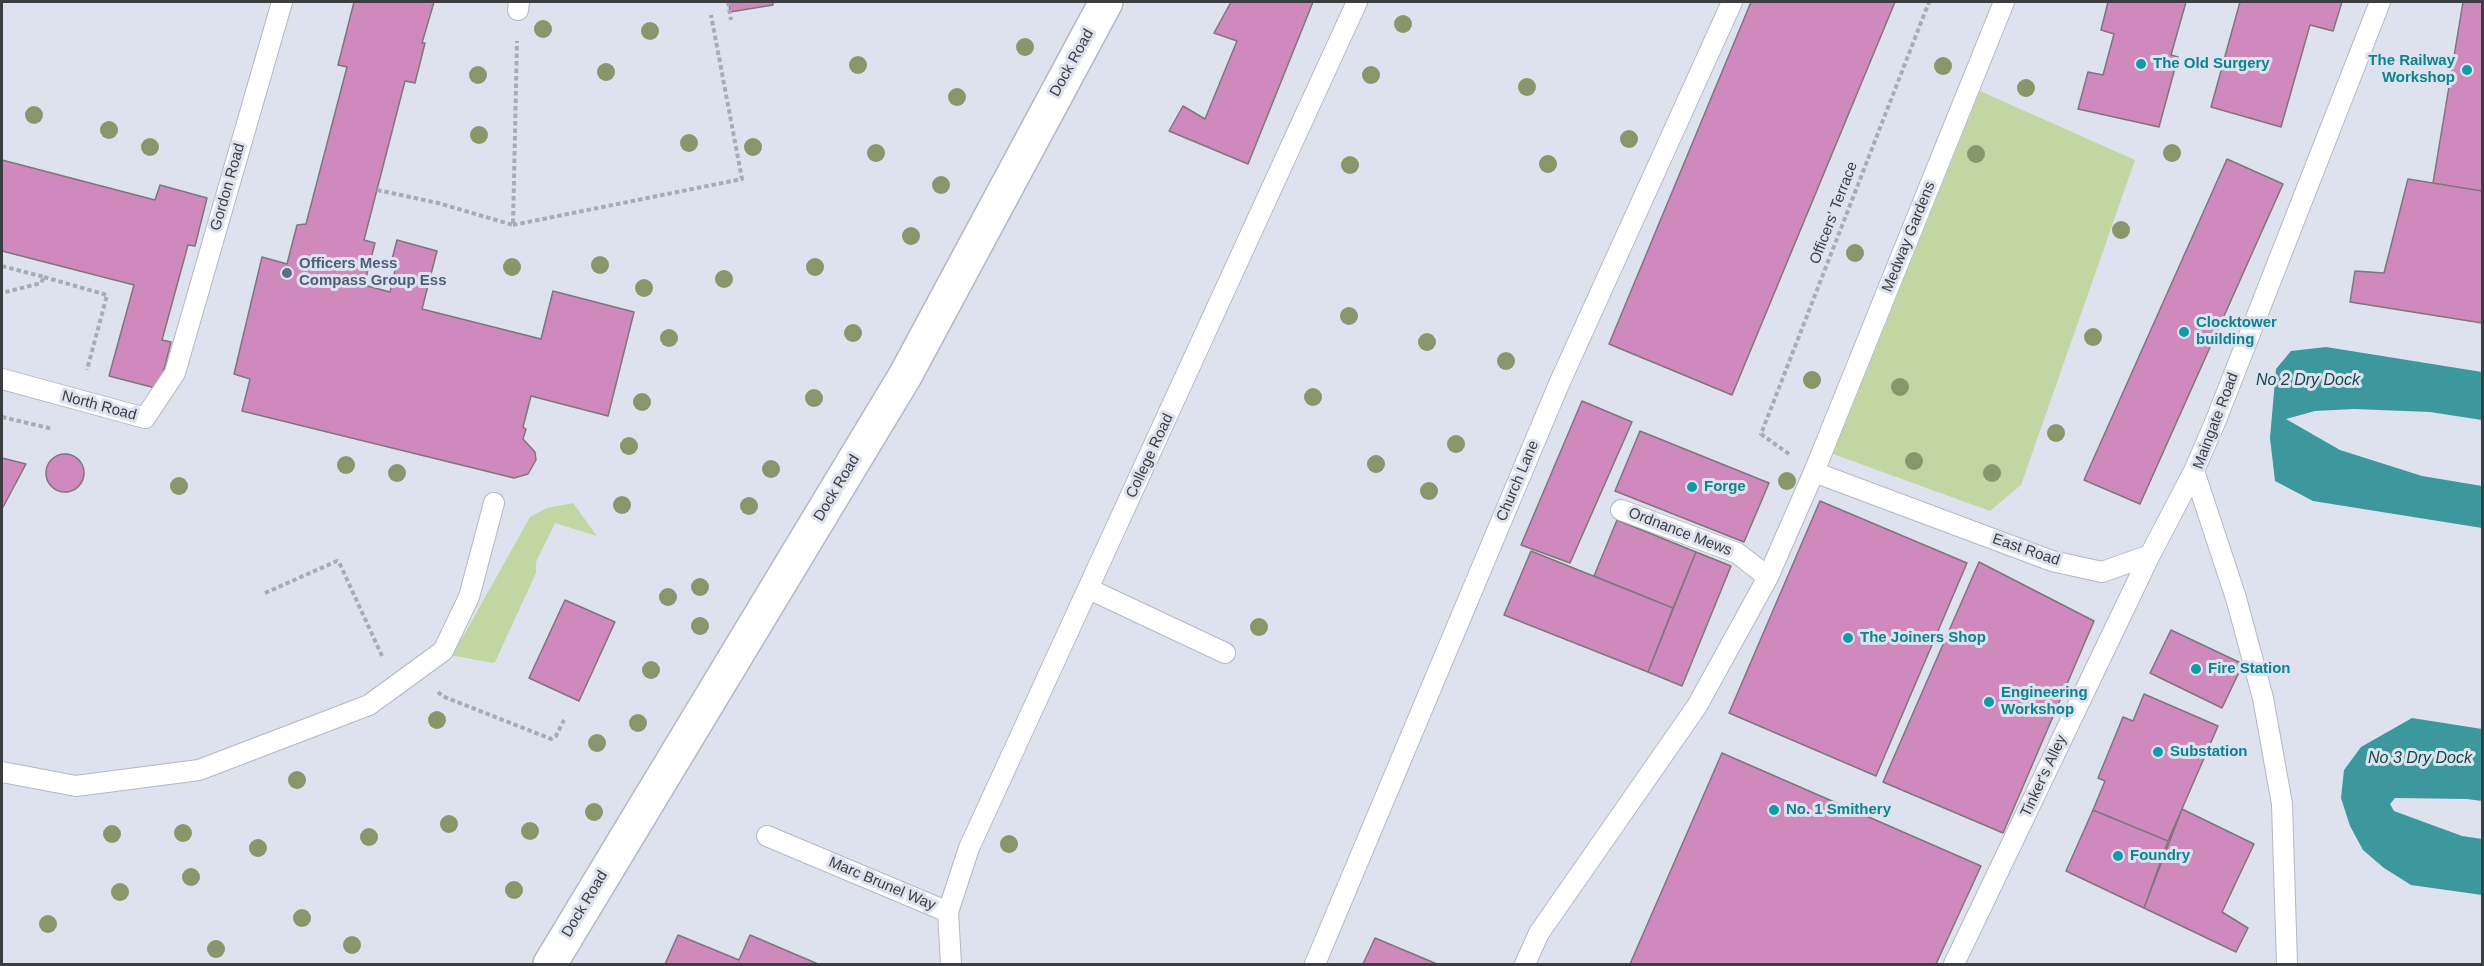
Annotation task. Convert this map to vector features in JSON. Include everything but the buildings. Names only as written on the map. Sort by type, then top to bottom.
[{"type":"street","name":"Dock Road","points":[[550,964],[905,376],[1106,2]]},
{"type":"lane","name":"Gordon Road","points":[[175,373],[282,2]]},
{"type":"lane","name":"College Road","points":[[948,912],[969,848],[1357,2]]},
{"type":"lane","name":"Church Lane","points":[[1315,964],[1559,384],[1732,2]]},
{"type":"lane","name":"Medway Gardens","points":[[1525,964],[1539,933],[1698,706],[1768,577],[1814,472],[2004,2]]},
{"type":"lane","name":"Maingate Road","points":[[2287,964],[2282,804],[2263,699],[2236,598],[2194,471],[2380,2]]},
{"type":"lane","name":"North Road","points":[[2,379],[145,418],[175,373]]},
{"type":"lane","points":[[2150,555],[2194,471]]},
{"type":"lane","name":"East Road","points":[[1814,472],[2052,561],[2102,572],[2150,555]]},
{"type":"lane","points":[[2,772],[76,786],[199,770],[369,705],[443,651],[469,597],[494,503]]},
{"type":"lane","name":"Ordnance Mews","points":[[1621,510],[1737,553],[1768,577]]},
{"type":"lane","name":"Tinker's Alley","points":[[1954,964],[2150,555]]},
{"type":"lane","points":[[1089,589],[1226,653]]},
{"type":"lane","name":"Marc Brunel Way","points":[[767,836],[948,912],[951,964]]},
{"type":"path","points":[[728,2],[731,21]]},
{"type":"path","name":"Officers' Terrace","points":[[1761,434],[1929,2]]},
{"type":"path","points":[[513,225],[519,6]]},
{"type":"path","points":[[377,190],[438,203],[513,225],[742,179],[711,15]]},
{"type":"path","points":[[2,266],[107,295],[86,373]]},
{"type":"path","points":[[2,292],[41,283],[44,277]]},
{"type":"path","points":[[2,417],[60,430]]},
{"type":"path","points":[[265,593],[339,562],[384,659],[400,682]]},
{"type":"path","points":[[423,666],[435,689],[442,696],[551,739],[556,736],[564,720]]},
{"type":"green space","points":[[1980,91],[2135,160],[2021,485],[1990,511],[1833,454]]},
{"type":"green space","points":[[573,503],[597,536],[555,523],[536,562],[536,573],[495,662],[450,655],[464,635],[530,517],[547,508]]},
{"type":"water","name":"No 2 Dry Dock","points":[[2326,347],[2482,372],[2482,420],[2430,412],[2354,409],[2315,411],[2286,419],[2340,450],[2422,476],[2482,486],[2482,528],[2313,501],[2275,481],[2270,438],[2276,369],[2291,351]]},
{"type":"water","name":"No 3 Dry Dock","points":[[2412,718],[2482,729],[2482,801],[2395,798],[2390,804],[2394,811],[2462,836],[2482,839],[2482,895],[2411,885],[2384,868],[2363,850],[2350,826],[2341,798],[2344,770],[2361,747]]},
{"type":"place","name":"The Old Surgery","points":[[2141,64]]},
{"type":"place","name":"The Railway Workshop","points":[[2467,70]]},
{"type":"place","name":"Officers Mess Compass Group Ess","points":[[287,273]]},
{"type":"place","name":"Clocktower building","points":[[2184,332]]},
{"type":"place","name":"Forge","points":[[1692,487]]},
{"type":"place","name":"The Joiners Shop","points":[[1848,638]]},
{"type":"place","name":"Fire Station","points":[[2196,669]]},
{"type":"place","name":"Engineering Workshop","points":[[1989,702]]},
{"type":"place","name":"Substation","points":[[2158,752]]},
{"type":"place","name":"No. 1 Smithery","points":[[1774,810]]},
{"type":"place","name":"Foundry","points":[[2118,856]]}]
